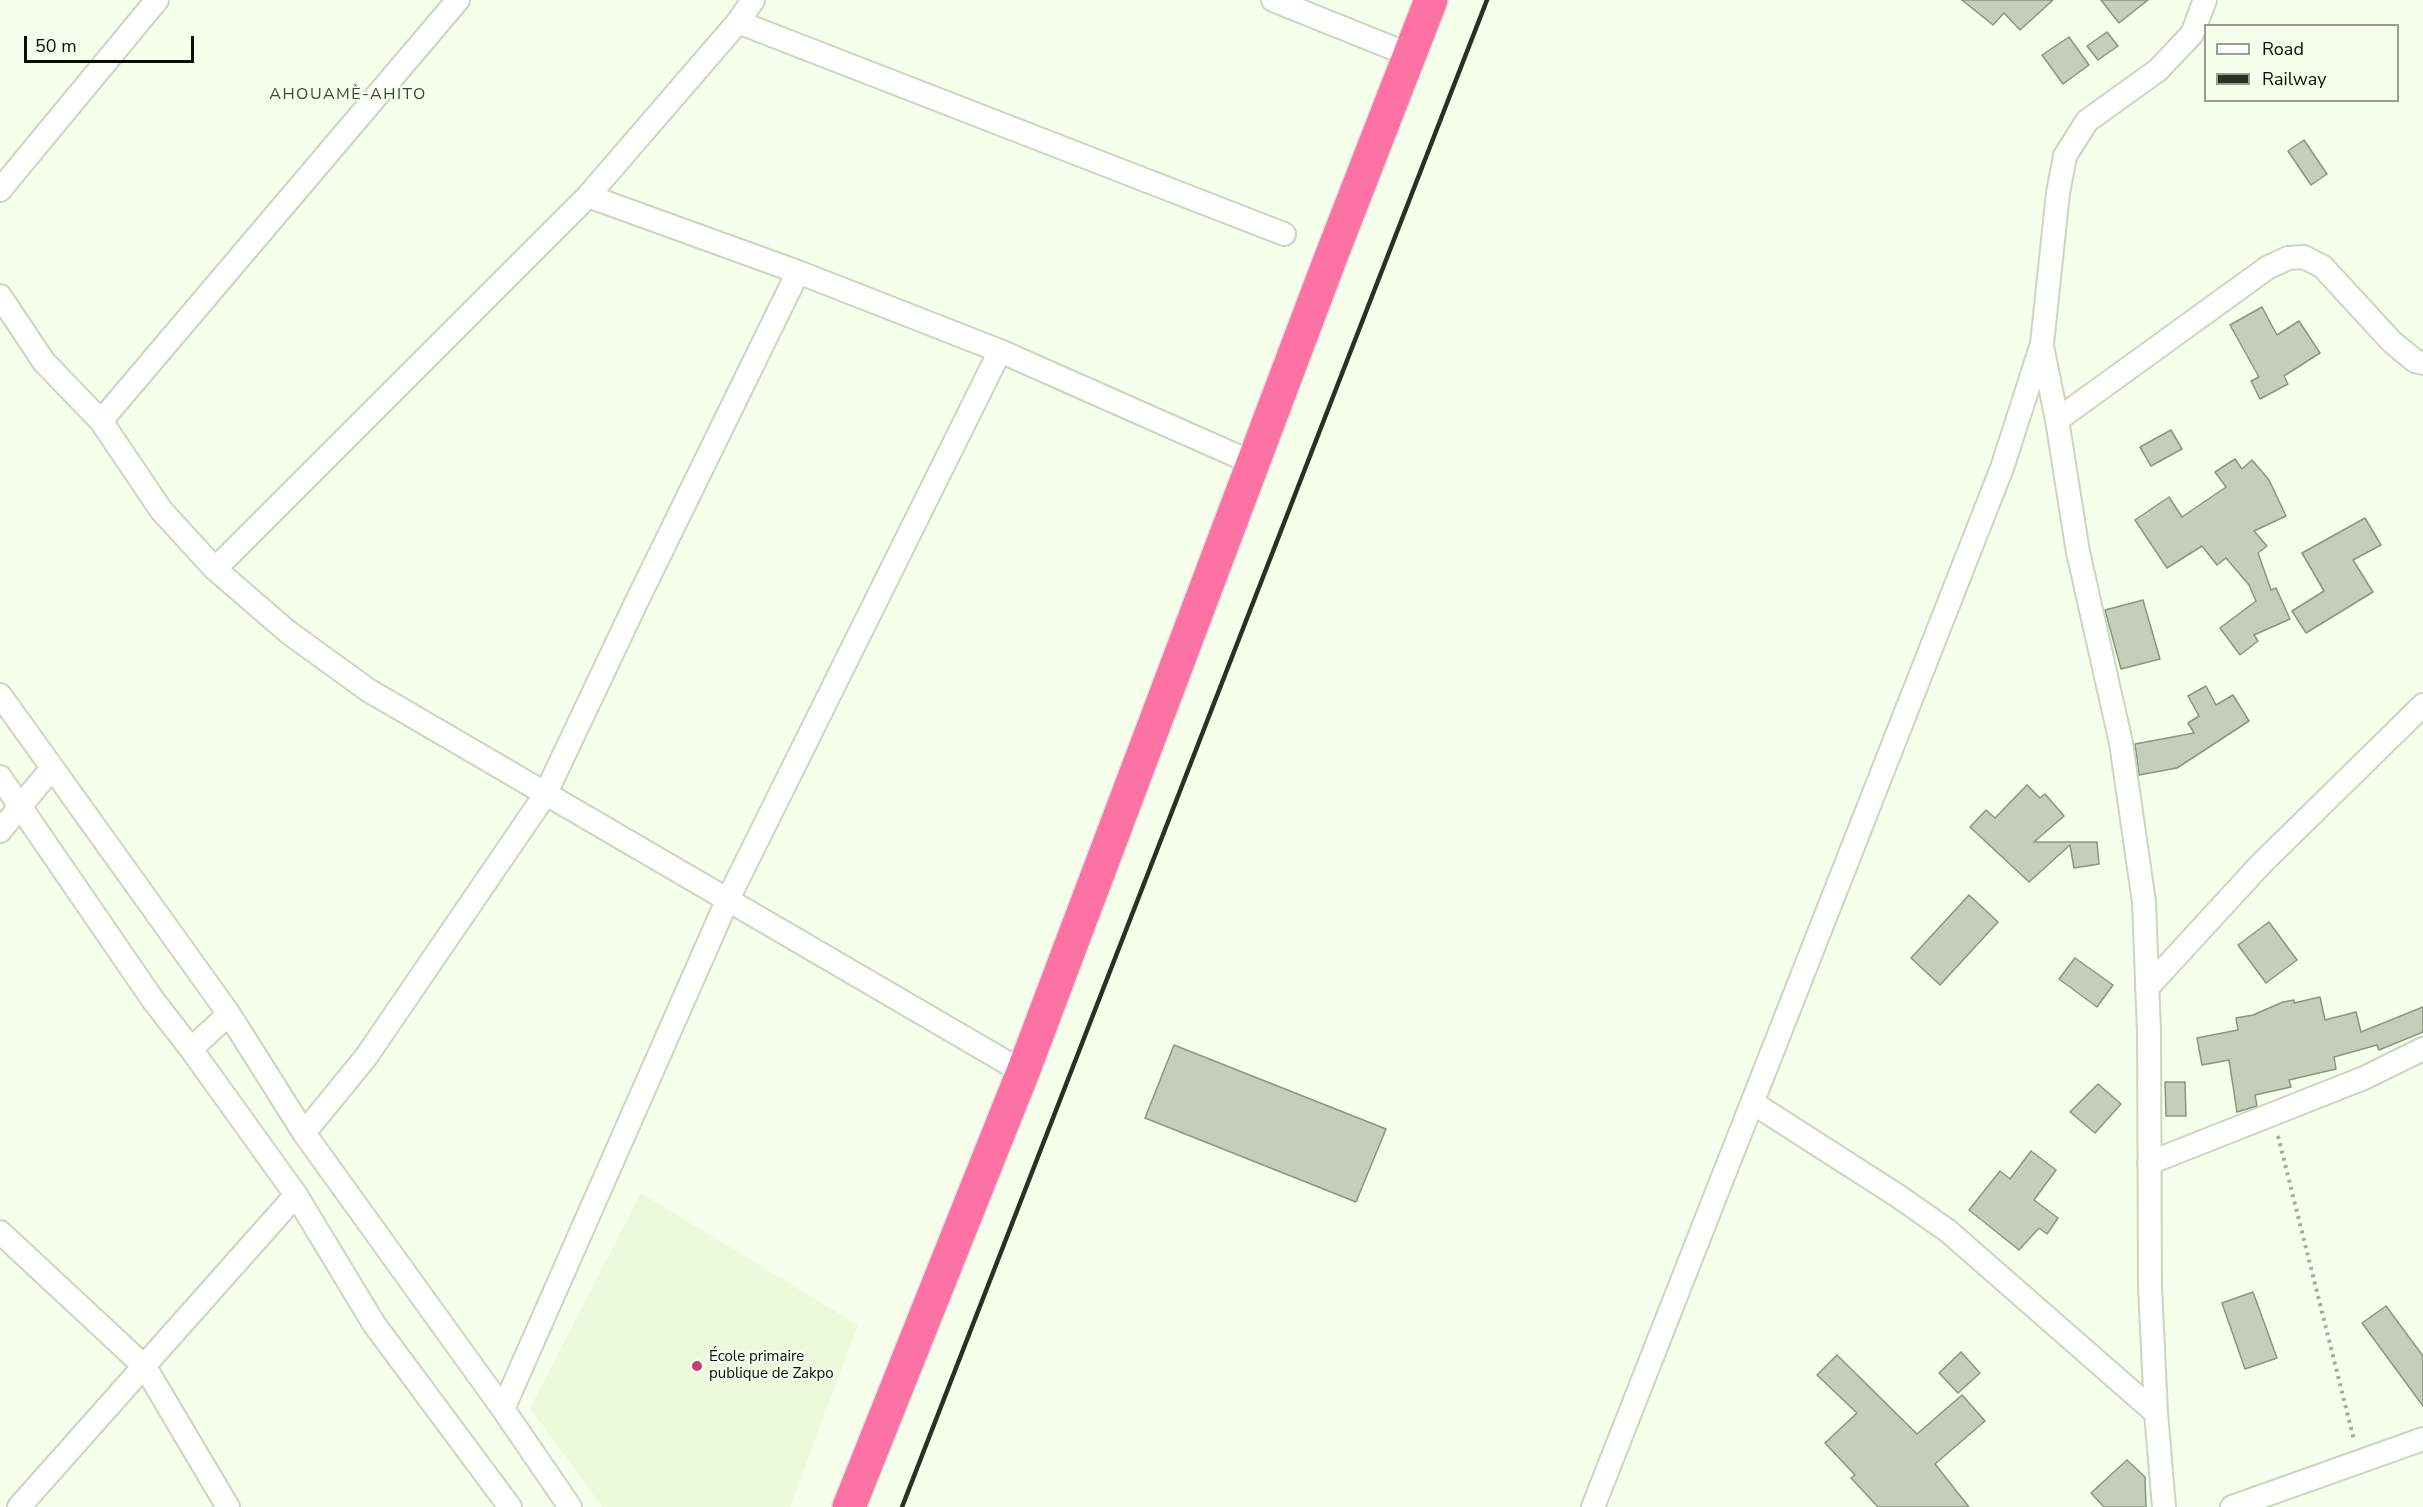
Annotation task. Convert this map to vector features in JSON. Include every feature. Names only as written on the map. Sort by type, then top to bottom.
[{"type":"highway","points":[[849,1507],[1023,1072],[1333,251],[1431,0]]},
{"type":"street","points":[[0,190],[157,0]]},
{"type":"street","points":[[101,421],[458,0]]},
{"type":"street","points":[[215,569],[588,196],[738,22],[753,0]]},
{"type":"street","points":[[1273,0],[1410,55]]},
{"type":"street","points":[[1593,1507],[2002,468],[2042,344],[2058,193],[2066,156],[2087,121],[2158,70],[2192,34],[2205,0]]},
{"type":"street","points":[[738,22],[1284,234]]},
{"type":"street","points":[[588,196],[798,272],[1000,351],[1253,463]]},
{"type":"street","points":[[2057,420],[2267,268],[2288,258],[2304,257],[2324,267],[2392,342],[2415,361],[2423,363]]},
{"type":"street","points":[[304,1133],[366,1057],[545,795],[635,604],[798,272]]},
{"type":"street","points":[[0,296],[44,362],[101,421],[161,510],[215,569],[288,632],[368,690],[1023,1072]]},
{"type":"street","points":[[2042,344],[2057,420],[2078,552],[2121,743],[2144,902],[2150,1286],[2156,1413],[2164,1507]]},
{"type":"street","points":[[503,1409],[727,901],[1000,351]]},
{"type":"street","points":[[0,695],[229,1014],[304,1133],[503,1409],[570,1507]]},
{"type":"street","points":[[2147,988],[2261,864],[2423,705]]},
{"type":"street","points":[[0,831],[52,768]]},
{"type":"street","points":[[0,777],[153,1000],[296,1195],[374,1324],[510,1507]]},
{"type":"street","points":[[191,1049],[229,1014]]},
{"type":"street","points":[[2149,1163],[2364,1078],[2423,1049]]},
{"type":"street","points":[[1753,1103],[1898,1196],[1948,1231],[2156,1413]]},
{"type":"street","points":[[19,1507],[296,1195]]},
{"type":"street","points":[[0,1232],[145,1367],[228,1507]]},
{"type":"street","points":[[2232,1507],[2423,1439]]},
{"type":"path","points":[[2273,1114],[2359,1461]]},
{"type":"shaded area","name":"École primaire publique de Zakpo","points":[[641,1193],[858,1325],[790,1507],[602,1507],[530,1408]]},
{"type":"building","points":[[1962,0],[2053,0],[2020,30],[2004,13],[1993,25]]},
{"type":"building","points":[[2101,0],[2148,0],[2119,23]]},
{"type":"building","points":[[2107,32],[2118,46],[2098,60],[2087,46]]},
{"type":"building","points":[[2069,37],[2089,65],[2063,84],[2042,55]]},
{"type":"building","points":[[2304,140],[2327,174],[2311,185],[2288,151]]},
{"type":"building","points":[[2262,307],[2277,335],[2299,321],[2320,353],[2284,376],[2288,384],[2260,399],[2251,381],[2259,377],[2230,325]]},
{"type":"building","points":[[2171,430],[2182,449],[2151,466],[2140,447]]},
{"type":"building","points":[[2235,459],[2242,469],[2252,460],[2269,480],[2286,516],[2254,531],[2267,546],[2258,553],[2271,590],[2276,588],[2290,619],[2254,635],[2258,641],[2240,655],[2220,628],[2256,601],[2249,585],[2226,558],[2217,565],[2202,546],[2167,568],[2135,520],[2169,497],[2182,517],[2226,487],[2215,472]]},
{"type":"building","points":[[2365,518],[2381,545],[2353,560],[2373,592],[2306,633],[2292,611],[2324,591],[2302,553]]},
{"type":"building","points":[[2143,600],[2160,659],[2121,669],[2105,610]]},
{"type":"building","points":[[2206,686],[2216,705],[2233,695],[2249,721],[2177,768],[2139,775],[2135,744],[2194,733],[2188,723],[2199,716],[2188,696]]},
{"type":"building","points":[[2027,785],[2040,798],[2045,794],[2064,816],[2034,842],[2097,842],[2099,864],[2074,868],[2070,845],[2029,882],[1970,827],[1986,810],[1995,818]]},
{"type":"building","points":[[1969,895],[1998,922],[1940,985],[1911,958]]},
{"type":"building","points":[[2269,922],[2297,960],[2266,983],[2238,945]]},
{"type":"building","points":[[2075,958],[2113,985],[2097,1007],[2059,979]]},
{"type":"building","points":[[2320,997],[2325,1020],[2356,1012],[2361,1032],[2423,1007],[2423,1032],[2379,1050],[2377,1045],[2334,1057],[2336,1069],[2289,1080],[2291,1087],[2255,1095],[2257,1106],[2237,1112],[2229,1060],[2202,1065],[2197,1038],[2238,1030],[2236,1018],[2253,1015],[2283,1002],[2294,1000],[2294,1003]]},
{"type":"building","points":[[1174,1045],[1386,1129],[1356,1202],[1145,1118]]},
{"type":"building","points":[[2165,1082],[2185,1082],[2186,1116],[2166,1116]]},
{"type":"building","points":[[2098,1084],[2121,1104],[2095,1133],[2070,1112]]},
{"type":"building","points":[[2031,1151],[2056,1170],[2034,1200],[2058,1218],[2047,1234],[2039,1228],[2019,1250],[1969,1210],[2000,1171],[2010,1179]]},
{"type":"building","points":[[2253,1292],[2277,1358],[2245,1369],[2222,1303]]},
{"type":"building","points":[[2386,1306],[2423,1356],[2423,1406],[2362,1323]]},
{"type":"building","points":[[1961,1352],[1980,1373],[1958,1393],[1939,1373]]},
{"type":"building","points":[[1837,1355],[1917,1434],[1962,1395],[1985,1421],[1935,1464],[1969,1507],[1878,1507],[1851,1478],[1855,1475],[1825,1443],[1857,1413],[1817,1375]]},
{"type":"building","points":[[2127,1460],[2145,1477],[2146,1507],[2104,1507],[2091,1493]]},
{"type":"railway","points":[[902,1507],[1487,0]]},
{"type":"place","name":"École primaire publique de Zakpo","points":[[697,1366]]},
{"type":"district","name":"AHOUAMÈ-AHITO","points":[[348,95]]}]
